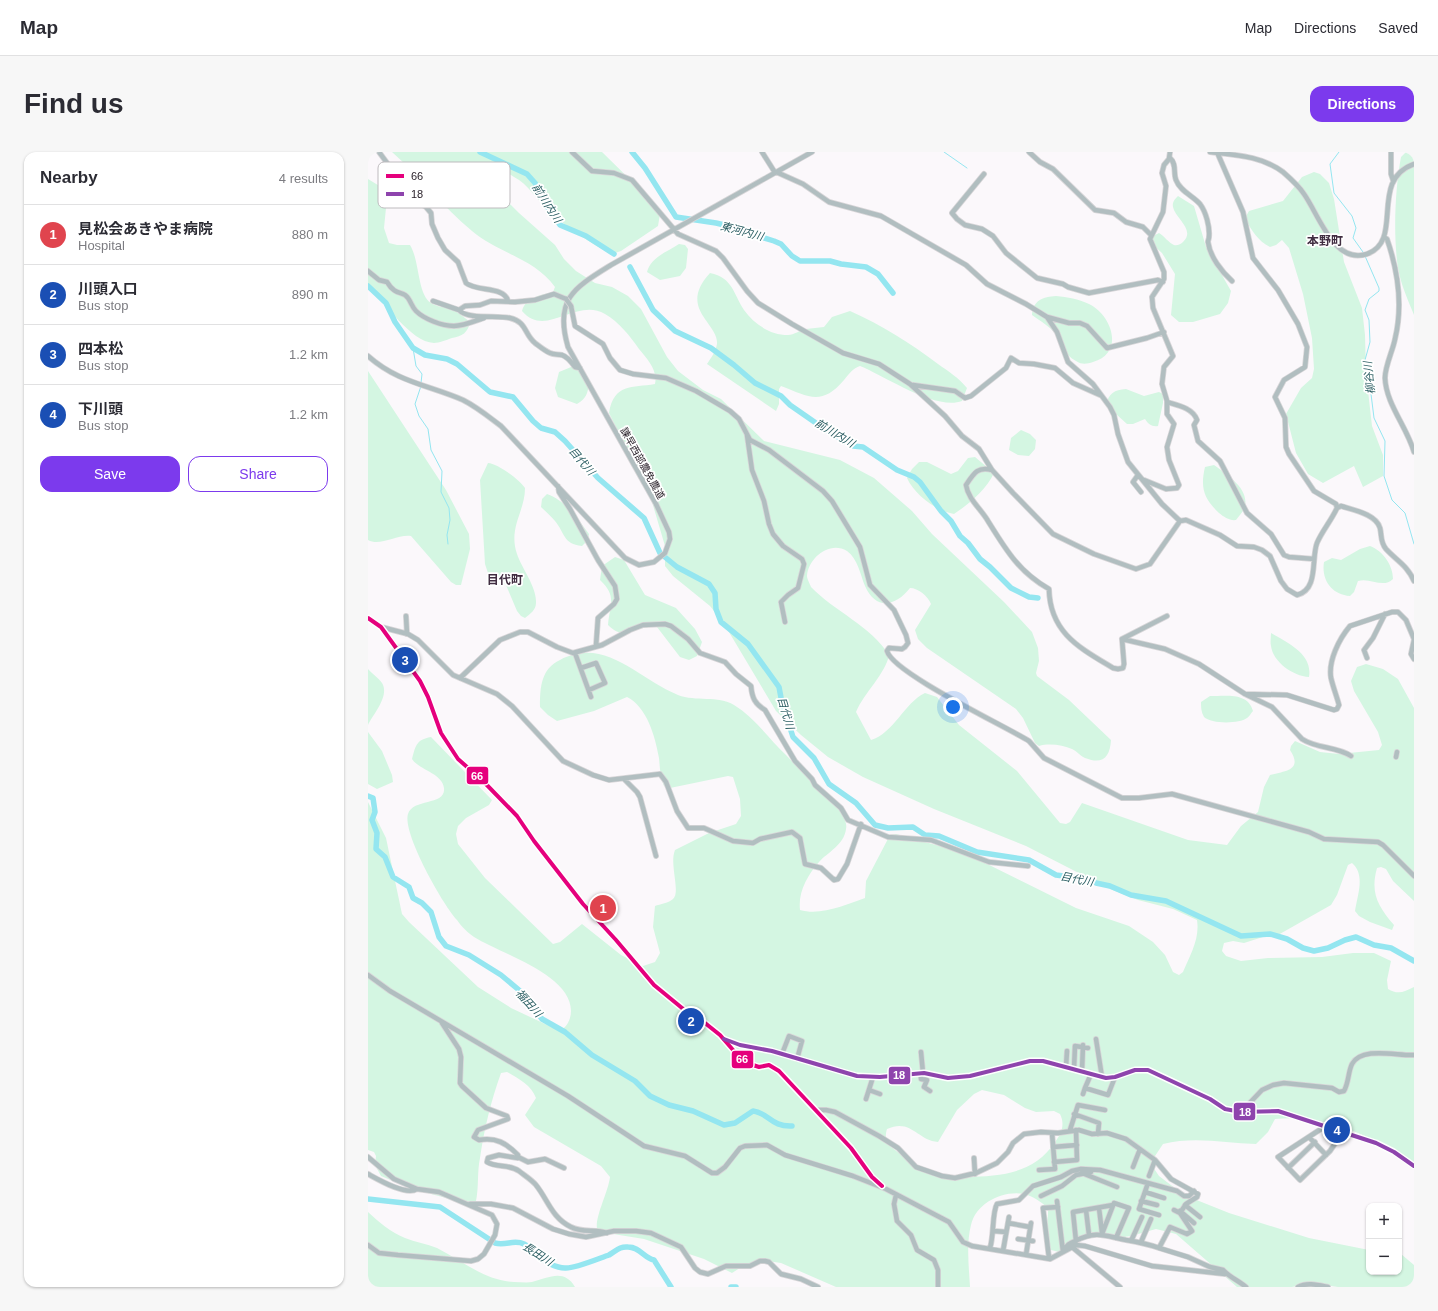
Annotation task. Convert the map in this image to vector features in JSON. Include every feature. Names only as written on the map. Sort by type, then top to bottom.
[{"type":"street","points":[[379,152],[386,162]]},
{"type":"street","points":[[572,152],[587,169],[592,171],[614,173],[632,180],[678,234],[716,251],[758,303],[843,353],[879,364],[910,384],[945,416],[962,436],[980,449],[992,470],[1012,494],[1053,534],[1065,541],[1128,568],[1141,568],[1150,564],[1180,520]]},
{"type":"street","points":[[762,152],[774,171],[777,171],[803,184],[828,202],[881,216],[966,265],[987,284],[1026,304],[1047,317],[1069,323],[1080,323],[1087,326],[1107,348],[1164,332]]},
{"type":"street","name":"諫早西部農免農道","points":[[368,356],[386,370],[414,384],[462,400],[485,414],[501,426],[625,558],[639,564],[654,562],[665,553],[670,539],[667,525],[568,347],[563,329],[565,310],[573,293],[582,283],[812,152]]},
{"type":"street","points":[[1030,152],[1040,162],[1053,169],[1095,210],[1114,213],[1126,222],[1143,227],[1150,234],[1150,239],[1164,272],[1163,282],[1152,297],[1153,308],[1164,332],[1172,356],[1164,367],[1162,384],[1167,402],[1168,414],[1174,424],[1167,447],[1169,460],[1179,485],[1177,488],[1166,490],[1140,477]]},
{"type":"street","points":[[1150,234],[1152,234],[1163,212],[1166,186],[1162,173],[1170,158],[1170,152]]},
{"type":"street","points":[[1210,152],[1232,153],[1262,161],[1283,172],[1304,194],[1333,243],[1347,254],[1354,256],[1368,253],[1380,243],[1384,237],[1389,194],[1393,180],[1404,168],[1414,164]]},
{"type":"street","points":[[1218,152],[1243,212],[1253,258],[1268,276],[1290,309],[1307,347],[1305,367],[1284,380],[1276,397],[1285,418],[1286,447],[1289,454],[1314,491],[1336,504],[1337,508]]},
{"type":"street","points":[[1392,152],[1391,174],[1393,180]]},
{"type":"street","points":[[1170,158],[1174,164],[1176,180],[1191,198],[1200,204],[1208,222],[1208,242],[1214,259],[1225,275],[1232,281]]},
{"type":"street","points":[[984,174],[952,213],[965,225],[982,229],[993,236],[1006,253],[1037,278],[1063,284],[1068,287],[1090,293],[1158,280],[1163,282]]},
{"type":"street","points":[[427,208],[431,213],[432,224],[438,238],[445,250],[458,262],[466,283],[476,288],[497,291],[505,295],[508,301]]},
{"type":"street","points":[[1384,237],[1388,239],[1393,255],[1400,296],[1397,328],[1385,377],[1389,397],[1411,441],[1414,452]]},
{"type":"street","points":[[368,271],[379,280],[387,282],[392,290],[403,294],[408,298],[415,310],[424,317],[454,326],[485,317]]},
{"type":"street","points":[[459,310],[465,306],[480,305],[498,300],[515,302],[535,300],[554,294],[566,299],[571,306],[575,326],[603,344],[610,358],[620,370],[633,374],[666,378],[696,391],[734,415],[739,419],[750,440],[770,450],[813,483],[832,501],[860,547],[870,585],[889,603],[906,635],[908,643],[905,648],[889,648],[887,651],[890,658],[910,675],[1029,741],[1044,758],[1113,794],[1128,799],[1172,794],[1309,832],[1324,839],[1378,842],[1383,845],[1414,876]]},
{"type":"street","points":[[433,301],[459,310],[465,314],[485,317],[500,317],[520,322],[525,327],[530,339],[536,344],[548,352],[563,355],[575,367],[580,368]]},
{"type":"street","points":[[1047,317],[1057,332],[1064,356],[1068,362],[1093,384],[1114,415],[1120,440],[1128,462],[1167,509],[1180,520],[1186,520],[1220,535],[1237,546],[1254,547],[1262,550],[1270,556],[1287,589],[1297,595],[1301,594],[1310,583],[1316,545],[1331,522],[1337,508]]},
{"type":"street","points":[[910,384],[955,391],[965,398],[971,396],[1006,368],[1011,358],[1019,363],[1055,368],[1073,383],[1102,396]]},
{"type":"street","points":[[1167,402],[1190,411],[1196,417],[1194,425],[1198,441],[1220,461],[1247,513],[1271,534],[1284,555],[1289,557],[1314,559]]},
{"type":"street","points":[[747,433],[752,470],[764,501],[769,524],[779,542],[800,556],[804,564],[798,588],[781,602],[785,622]]},
{"type":"street","points":[[992,470],[983,468],[978,470],[966,485],[969,495],[988,521],[1010,556],[1028,576],[1049,589],[1050,605],[1058,626],[1079,646],[1118,670],[1123,668],[1124,664],[1122,639]]},
{"type":"street","points":[[1140,477],[1133,482],[1141,492]]},
{"type":"street","points":[[558,486],[559,492],[598,560],[615,586],[618,594],[614,604],[598,618],[596,646]]},
{"type":"street","points":[[1337,508],[1341,506],[1360,512],[1374,520],[1380,526],[1384,547],[1404,564],[1414,581]]},
{"type":"street","points":[[1246,694],[1287,695],[1334,710],[1337,709],[1339,705],[1331,677],[1331,667],[1344,633],[1356,622],[1385,614],[1398,612],[1406,620],[1414,639],[1411,654],[1414,658]]},
{"type":"street","points":[[1367,658],[1364,650],[1373,638],[1385,614]]},
{"type":"street","points":[[406,616],[407,634]]},
{"type":"street","points":[[1122,639],[1167,616]]},
{"type":"street","points":[[368,618],[380,627],[420,681],[428,697],[441,733],[458,759],[484,781],[517,816],[534,841],[583,904],[654,985],[724,1039],[740,1058],[753,1065],[769,1065],[779,1071],[851,1148],[872,1176],[886,1189]]},
{"type":"street","points":[[460,678],[500,640],[520,632],[528,632],[557,647],[575,653],[611,641],[630,630],[643,625],[665,624],[671,626],[688,639],[700,653],[725,662],[736,674],[751,686],[752,697],[757,705],[765,710],[795,761],[812,779],[815,785],[841,808],[848,820],[888,837],[931,840],[989,862],[1028,866]]},
{"type":"street","points":[[380,627],[407,634],[418,640],[453,676],[497,694],[512,706],[563,761],[592,775],[609,780],[636,775],[660,774],[666,782],[677,811],[688,828],[704,828],[733,841],[753,844],[760,838],[792,832],[800,838],[805,864],[821,868],[834,880],[838,879],[847,864],[860,824]]},
{"type":"street","points":[[1122,639],[1165,649],[1199,664],[1246,694],[1272,707],[1302,739],[1308,743],[1344,751],[1351,756]]},
{"type":"street","points":[[575,653],[591,697]]},
{"type":"street","points":[[581,668],[596,662],[605,683],[589,690]]},
{"type":"street","points":[[1396,757],[1397,752]]},
{"type":"street","points":[[624,778],[637,792],[640,798],[656,856]]},
{"type":"street","points":[[368,975],[390,991],[442,1023],[568,1096],[644,1146],[685,1156],[712,1173],[717,1173],[725,1167],[740,1148],[745,1146],[767,1145],[785,1155],[853,1176],[886,1189],[949,1222],[963,1242],[972,1246],[1049,1258],[1057,1256],[1069,1244],[1089,1235],[1102,1234],[1141,1242],[1188,1257],[1210,1268],[1223,1270],[1225,1274]]},
{"type":"street","points":[[442,1023],[462,1056],[460,1083],[462,1086],[486,1108],[507,1116],[508,1119],[478,1130],[474,1137],[479,1140],[496,1139],[506,1144],[518,1157],[528,1162],[545,1159],[564,1168]]},
{"type":"street","points":[[782,1054],[789,1036],[802,1041],[797,1059]]},
{"type":"street","points":[[724,1039],[740,1045],[782,1054],[858,1076],[873,1077],[922,1073],[948,1078],[970,1076],[1030,1061],[1043,1061],[1102,1077],[1114,1077],[1135,1070],[1148,1070],[1204,1095],[1225,1109],[1241,1112],[1278,1111],[1376,1143],[1394,1152],[1414,1166]]},
{"type":"street","points":[[1096,1039],[1102,1077]]},
{"type":"street","points":[[1074,1069],[1075,1046],[1085,1046],[1082,1071]]},
{"type":"street","points":[[1066,1067],[1067,1051]]},
{"type":"street","points":[[921,1052],[921,1079],[926,1080],[924,1087],[930,1091]]},
{"type":"street","points":[[1241,1112],[1262,1090],[1273,1085],[1284,1083],[1332,1088],[1339,1092],[1344,1091],[1348,1084],[1355,1059],[1360,1056],[1377,1053],[1414,1055]]},
{"type":"street","points":[[1082,1094],[1091,1074]]},
{"type":"street","points":[[866,1099],[873,1077]]},
{"type":"street","points":[[1085,1088],[1108,1095],[1114,1077]]},
{"type":"street","points":[[869,1090],[880,1094]]},
{"type":"street","points":[[1070,1130],[1078,1105],[1106,1110]]},
{"type":"street","points":[[816,1110],[835,1112],[879,1136],[898,1148],[916,1167],[942,1176],[955,1178],[975,1174],[997,1163],[1008,1152],[1013,1142],[1024,1134],[1052,1133],[1070,1130],[1098,1134],[1107,1133],[1126,1139],[1155,1160],[1171,1179],[1198,1194],[1197,1197],[1185,1205],[1180,1212]]},
{"type":"street","points":[[1074,1114],[1099,1123],[1098,1134]]},
{"type":"street","points":[[1324,1127],[1278,1157],[1300,1180],[1326,1155],[1342,1133]]},
{"type":"street","points":[[1054,1162],[1077,1160],[1076,1130]]},
{"type":"street","points":[[1039,1170],[1055,1169],[1052,1133]]},
{"type":"street","points":[[1309,1137],[1326,1155]]},
{"type":"street","points":[[1288,1168],[1315,1142]]},
{"type":"street","points":[[1053,1147],[1077,1145]]},
{"type":"street","points":[[1133,1167],[1140,1149]]},
{"type":"street","points":[[518,1157],[512,1158],[492,1156],[487,1160],[491,1164],[511,1166],[535,1184],[555,1217],[571,1228],[581,1231],[607,1233]]},
{"type":"street","points":[[368,1157],[394,1179],[417,1189],[439,1192],[470,1204],[492,1215],[497,1224],[495,1235],[489,1246],[478,1259],[472,1261],[392,1254],[379,1252],[368,1245]]},
{"type":"street","points":[[974,1158],[975,1174]]},
{"type":"street","points":[[1149,1176],[1155,1160]]},
{"type":"street","points":[[1077,1170],[1082,1175],[1118,1187]]},
{"type":"street","points":[[990,1248],[994,1231],[995,1207],[997,1204],[1019,1200],[1033,1186],[1077,1170],[1095,1171]]},
{"type":"street","points":[[1040,1196],[1062,1186],[1073,1178],[1100,1170],[1177,1191],[1184,1196],[1189,1196],[1194,1191]]},
{"type":"street","points":[[368,1174],[383,1182],[407,1191],[413,1192],[417,1189]]},
{"type":"street","points":[[1148,1183],[1141,1201],[1140,1210],[1159,1215]]},
{"type":"street","points":[[1145,1192],[1164,1198]]},
{"type":"street","points":[[896,1195],[894,1204],[897,1221],[911,1235],[918,1250],[934,1260],[938,1270],[938,1287]]},
{"type":"street","points":[[1058,1201],[1063,1251]]},
{"type":"street","points":[[1141,1201],[1157,1205]]},
{"type":"street","points":[[1076,1241],[1072,1213],[1113,1205],[1114,1203],[1129,1208],[1116,1238]]},
{"type":"street","points":[[470,1204],[491,1204],[513,1208],[553,1229],[586,1237],[607,1233],[636,1231],[662,1237],[681,1247],[695,1268],[704,1273],[714,1272],[726,1266],[750,1266],[760,1261],[765,1261],[773,1265],[781,1274],[801,1278],[818,1287]]},
{"type":"street","points":[[1102,1234],[1113,1205]]},
{"type":"street","points":[[1185,1205],[1200,1217]]},
{"type":"street","points":[[1049,1258],[1043,1208],[1058,1207]]},
{"type":"street","points":[[1099,1208],[1102,1234]]},
{"type":"street","points":[[1086,1210],[1089,1235]]},
{"type":"street","points":[[1174,1210],[1180,1212],[1194,1223]]},
{"type":"street","points":[[1160,1248],[1170,1227],[1187,1234],[1192,1231],[1180,1212]]},
{"type":"street","points":[[1131,1241],[1142,1217]]},
{"type":"street","points":[[1141,1242],[1151,1219]]},
{"type":"street","points":[[1003,1251],[1008,1220],[1021,1227],[1030,1225],[1031,1241],[1026,1255]]},
{"type":"street","points":[[994,1231],[1006,1232]]},
{"type":"street","points":[[1018,1239],[1031,1241]]},
{"type":"street","points":[[1063,1251],[1076,1245],[1085,1246],[1152,1266],[1225,1274],[1235,1278],[1246,1287]]},
{"type":"street","points":[[1072,1247],[1120,1287]]},
{"type":"street","points":[[1298,1287],[1312,1284],[1328,1287]]},
{"type":"green space","points":[[392,152],[602,152],[658,207],[660,214],[658,226],[621,251],[612,254],[579,235],[549,211],[519,180],[510,175],[510,162],[402,162]]},
{"type":"green space","points":[[1406,152],[1414,152],[1414,315],[1399,274],[1396,255],[1395,212],[1397,183],[1401,157]]},
{"type":"green space","points":[[1314,172],[1320,174],[1329,183],[1334,199],[1344,262],[1362,308],[1365,335],[1366,373],[1372,426],[1383,455],[1383,476],[1363,487],[1354,466],[1323,483],[1308,474],[1296,453],[1286,414],[1301,388],[1312,378],[1314,369],[1312,338],[1303,294],[1289,248],[1282,240],[1276,245],[1270,247],[1266,245],[1255,235],[1245,218],[1249,211],[1283,201],[1302,177]]},
{"type":"green space","points":[[368,179],[378,185],[378,208],[386,208],[384,228],[389,243],[397,245],[410,245],[416,260],[421,285],[426,299],[431,303],[452,309],[459,313],[470,322],[468,329],[462,335],[436,343],[425,341],[407,329],[368,288]]},
{"type":"green space","points":[[1178,196],[1194,206],[1206,247],[1231,291],[1228,303],[1220,314],[1193,322],[1179,322],[1171,315],[1175,274],[1162,253],[1152,244],[1153,236],[1159,233],[1170,243],[1175,245],[1183,242],[1186,238],[1187,233],[1184,224],[1173,207],[1173,202]]},
{"type":"green space","points":[[510,204],[555,245],[564,259],[576,271],[595,283],[612,287],[628,296],[641,309],[667,357],[678,371],[703,390],[721,399],[764,441],[840,460],[874,478],[912,511],[932,534],[1004,602],[1032,632],[1038,648],[1039,661],[1036,673],[1037,676],[1069,700],[1111,740],[1107,755],[1101,760],[1097,761],[1085,758],[1074,750],[1064,746],[1039,746],[1035,743],[1023,718],[1016,709],[927,648],[918,639],[915,630],[931,604],[925,595],[916,589],[910,588],[899,599],[893,602],[880,602],[870,594],[865,586],[856,562],[851,554],[840,548],[827,549],[816,557],[808,569],[807,576],[811,587],[820,596],[872,635],[889,655],[884,669],[856,712],[871,740],[879,736],[893,725],[911,704],[925,693],[937,697],[959,725],[1017,771],[1060,823],[1066,824],[1070,822],[1082,803],[1188,840],[1227,845],[1241,826],[1258,812],[1264,787],[1270,775],[1287,771],[1294,766],[1294,757],[1290,750],[1295,741],[1320,752],[1339,754],[1379,750],[1382,745],[1378,732],[1354,691],[1351,681],[1357,667],[1366,664],[1383,669],[1398,679],[1414,708],[1414,901],[1393,881],[1386,869],[1381,867],[1377,868],[1374,885],[1377,899],[1384,912],[1394,925],[1392,930],[1370,922],[1359,916],[1355,911],[1360,880],[1359,873],[1352,863],[1348,865],[1337,895],[1331,905],[1278,935],[1266,936],[1244,943],[1233,941],[1224,943],[1222,951],[1226,956],[1241,961],[1268,958],[1322,957],[1353,953],[1374,953],[1391,961],[1387,980],[1388,989],[1395,992],[1401,992],[1414,987],[1414,1163],[1406,1157],[1349,1129],[1320,1121],[1290,1118],[1275,1119],[1268,1132],[1256,1144],[1186,1140],[1163,1144],[1153,1159],[1153,1167],[1159,1176],[1184,1195],[1229,1213],[1309,1238],[1366,1249],[1366,1275],[1402,1275],[1402,1255],[1414,1265],[1414,1287],[1338,1287],[1311,1283],[1292,1287],[1237,1287],[1176,1234],[1156,1229],[1117,1238],[1105,1234],[1081,1241],[1059,1252],[1047,1249],[1046,1245],[1045,1235],[1048,1208],[1031,1196],[1016,1193],[999,1196],[984,1204],[974,1217],[969,1232],[968,1256],[970,1287],[836,1287],[781,1263],[761,1260],[743,1266],[732,1273],[704,1259],[644,1239],[613,1234],[597,1229],[598,1218],[610,1177],[601,1166],[534,1127],[525,1115],[536,1098],[534,1093],[524,1083],[507,1072],[501,1073],[488,1115],[479,1163],[476,1201],[469,1204],[412,1189],[381,1176],[375,1165],[376,1156],[374,1152],[368,1150],[368,802],[386,838],[402,914],[409,922],[478,987],[511,1008],[560,1031],[567,1025],[571,1014],[568,998],[560,986],[533,966],[486,944],[469,934],[460,925],[434,885],[417,852],[411,836],[408,823],[408,814],[411,809],[416,806],[440,797],[443,794],[444,788],[442,783],[435,775],[415,763],[412,759],[419,742],[431,737],[492,800],[489,805],[466,818],[458,826],[456,834],[458,844],[485,878],[553,944],[560,942],[582,924],[621,955],[643,966],[655,962],[660,953],[653,927],[655,906],[669,902],[675,895],[676,884],[673,863],[675,850],[709,833],[736,824],[741,816],[740,799],[733,777],[728,776],[670,788],[664,786],[657,749],[649,723],[640,708],[627,697],[594,711],[557,721],[548,715],[540,707],[540,692],[545,674],[549,668],[560,660],[576,654],[592,653],[607,656],[621,662],[663,688],[678,695],[692,698],[721,700],[734,705],[755,722],[798,768],[836,804],[846,823],[845,835],[839,844],[819,862],[804,884],[800,897],[800,910],[816,912],[825,911],[865,898],[866,881],[890,835],[896,834],[965,853],[1076,908],[1129,926],[1153,942],[1165,955],[1173,972],[1179,975],[1183,972],[1194,947],[1198,927],[1197,920],[1173,909],[1138,900],[1110,889],[1026,846],[934,809],[863,777],[828,757],[801,735],[776,711],[723,622],[710,606],[673,576],[665,566],[665,546],[650,495],[609,413],[611,403],[615,396],[620,392],[632,387],[655,384],[655,374],[648,361],[624,330],[605,314],[594,310],[583,310],[551,320],[541,321],[531,318],[522,311],[524,306],[534,297],[553,292],[555,287],[537,269],[482,239],[461,222],[447,208],[510,208]],"holes":[[[982,1090],[1004,1095],[1025,1108],[1036,1112],[1054,1111],[1060,1114],[1062,1118],[1061,1132],[1047,1153],[1037,1161],[1027,1167],[1004,1174],[979,1177],[936,1175],[920,1168],[893,1148],[888,1143],[886,1137],[887,1129],[895,1126],[902,1126],[925,1138],[938,1142],[957,1110],[974,1094]]]},
{"type":"green space","points":[[679,244],[685,245],[688,249],[686,268],[680,276],[660,280],[647,272],[652,262]]},
{"type":"green space","points":[[710,273],[718,275],[728,282],[748,315],[763,328],[775,333],[790,335],[806,329],[824,327],[832,317],[850,311],[885,328],[927,356],[964,384],[967,388],[962,401],[951,403],[925,397],[860,366],[855,368],[836,388],[822,396],[807,396],[781,386],[779,389],[779,404],[776,411],[707,364],[717,344],[716,336],[698,306],[697,296],[701,286]]},
{"type":"green space","points":[[1056,296],[1073,298],[1089,304],[1104,316],[1112,334],[1112,343],[1109,351],[1103,357],[1087,364],[1082,364],[1072,359],[1066,353],[1051,329],[1032,315],[1034,306],[1040,300],[1047,297]]},
{"type":"green space","points":[[576,365],[589,383],[586,395],[583,400],[577,404],[558,397],[555,388],[559,372]]},
{"type":"green space","points":[[368,371],[446,490],[469,534],[470,549],[461,585],[456,585],[451,582],[411,536],[378,542],[368,540]]},
{"type":"green space","points":[[1126,389],[1144,396],[1159,392],[1163,394],[1163,403],[1158,426],[1150,425],[1145,419],[1133,424],[1127,424],[1106,405],[1110,395],[1118,390]]},
{"type":"green space","points":[[1021,430],[1030,434],[1036,440],[1035,449],[1029,456],[1018,455],[1009,450],[1011,438]]},
{"type":"green space","points":[[975,457],[994,473],[977,496],[954,514],[933,506],[926,501],[910,484],[907,478],[912,469],[919,462],[927,462],[951,474],[958,471],[968,458]]},
{"type":"green space","points":[[488,463],[508,472],[525,488],[514,536],[517,554],[534,591],[536,605],[534,610],[525,618],[517,611],[506,585],[488,573],[485,564],[480,480]]},
{"type":"green space","points":[[1214,465],[1236,482],[1244,493],[1245,506],[1243,512],[1236,520],[1229,519],[1219,513],[1204,493],[1203,481],[1205,467]]},
{"type":"green space","points":[[547,494],[565,505],[576,516],[589,534],[588,540],[582,546],[571,543],[565,537],[555,521],[541,507],[542,499]]},
{"type":"green space","points":[[1370,546],[1379,551],[1386,559],[1393,574],[1393,579],[1385,583],[1367,580],[1358,581],[1354,592],[1350,596],[1333,590],[1324,575],[1324,562],[1332,558],[1341,560],[1360,549]]},
{"type":"green space","points":[[615,557],[624,560],[645,595],[676,608],[695,629],[702,642],[697,656],[689,660],[680,657],[657,627],[642,628],[631,632],[621,633],[608,625],[611,595],[600,580],[602,566]]},
{"type":"green space","points":[[1271,633],[1298,650],[1307,662],[1309,677],[1290,671],[1280,663],[1273,652]]},
{"type":"green space","points":[[368,669],[381,681],[384,688],[384,694],[380,705],[368,725]]},
{"type":"green space","points":[[1210,696],[1236,696],[1246,701],[1253,711],[1243,720],[1232,722],[1213,721],[1204,717],[1201,708],[1201,702]]},
{"type":"green space","points":[[368,732],[382,751],[392,775],[393,782],[377,789],[368,784]]},
{"type":"green space","points":[[368,1212],[394,1233],[437,1248],[493,1278],[514,1282],[532,1282],[550,1277],[561,1276],[571,1281],[575,1287],[368,1287]]},
{"type":"waterway","name":"前川内川","points":[[480,152],[501,162]]},
{"type":"waterway","name":"東河内川","points":[[632,152],[645,168],[676,217],[716,223],[746,230],[781,244],[792,256],[800,261],[830,261],[866,267],[878,274],[893,293]]},
{"type":"waterway","points":[[944,152],[967,168]]},
{"type":"waterway","name":"柳谷川","points":[[1339,152],[1330,164],[1334,193],[1352,216],[1356,228],[1353,238],[1363,252]]},
{"type":"waterway","name":"前川内川","points":[[510,166],[527,174],[535,183],[544,202],[560,225],[586,236],[614,254]]},
{"type":"waterway","name":"柳谷川","points":[[1365,256],[1379,288],[1379,291],[1369,299],[1365,310],[1369,320],[1370,342],[1365,360],[1366,371],[1370,386],[1374,418],[1385,441],[1384,476],[1392,500],[1405,513],[1414,544]]},
{"type":"waterway","name":"前川内川","points":[[630,267],[653,310],[675,331],[711,348],[755,383],[781,396],[790,405],[826,430],[853,446],[863,447],[897,470],[914,477],[920,482],[941,511],[951,521],[960,536],[968,543],[980,559],[1011,588],[1029,597],[1038,598]]},
{"type":"waterway","name":"目代川","points":[[368,286],[386,303],[395,322],[413,348],[425,355],[447,359],[457,364],[490,392],[513,397],[533,421],[541,428],[555,432],[598,478],[644,518],[660,553],[677,567],[709,584],[715,593],[716,609],[721,622],[748,644],[779,687],[782,703],[793,737],[814,758],[829,784],[856,803],[875,825],[888,828],[913,827],[925,835],[939,836],[977,852],[1029,860],[1056,875],[1085,879],[1110,886],[1131,895],[1166,901],[1241,936],[1270,934],[1287,939],[1303,948],[1314,951],[1328,948],[1345,940],[1356,937],[1374,945],[1391,948],[1414,961]]},
{"type":"waterway","points":[[413,348],[416,366],[422,374],[421,383]]},
{"type":"waterway","points":[[421,386],[415,404],[419,416],[428,429],[431,450],[442,471],[441,492],[449,508],[450,520],[447,535],[448,544]]},
{"type":"waterway","name":"福田川","points":[[368,796],[373,798],[375,812],[372,820],[377,833],[376,849],[385,857],[393,877],[409,887],[413,898],[422,903],[431,912],[439,937],[446,946],[469,955],[501,975],[519,990],[542,1019],[565,1032],[592,1055],[635,1081],[650,1096],[669,1105],[693,1111],[724,1125],[735,1123],[753,1111],[763,1114],[779,1124],[792,1126]]},
{"type":"waterway","name":"長田川","points":[[368,1199],[440,1207],[495,1243],[503,1244],[517,1242],[524,1244],[544,1260],[554,1266],[562,1268],[569,1268],[587,1263],[609,1255],[623,1247],[632,1247],[654,1260],[671,1287]]},
{"type":"waterway","name":"長田川","points":[[731,1287],[736,1287]]},
{"type":"transit line","name":"66","points":[[368,618],[381,627],[420,681],[428,697],[441,733],[458,759],[483,781],[517,816],[534,841],[583,904],[654,985],[693,1017],[705,1023],[720,1035],[740,1058],[753,1065],[759,1067],[769,1065],[779,1071],[851,1148],[872,1177],[882,1186]]},
{"type":"transit line","name":"18","points":[[724,1039],[740,1045],[772,1051],[857,1076],[880,1077],[924,1073],[948,1078],[970,1076],[1030,1061],[1043,1061],[1106,1078],[1115,1077],[1135,1070],[1148,1070],[1210,1099],[1225,1109],[1241,1112],[1278,1111],[1376,1143],[1394,1152],[1414,1166]]},
{"type":"place","name":"四本松","points":[[405,660]]},
{"type":"place","name":"見松会あきやま病院","points":[[603,908]]},
{"type":"place","name":"川頭入口","points":[[691,1021]]},
{"type":"place","name":"下川頭","points":[[1337,1130]]},
{"type":"district","name":"本野町","points":[[1325,241]]},
{"type":"district","name":"目代町","points":[[505,580]]}]
